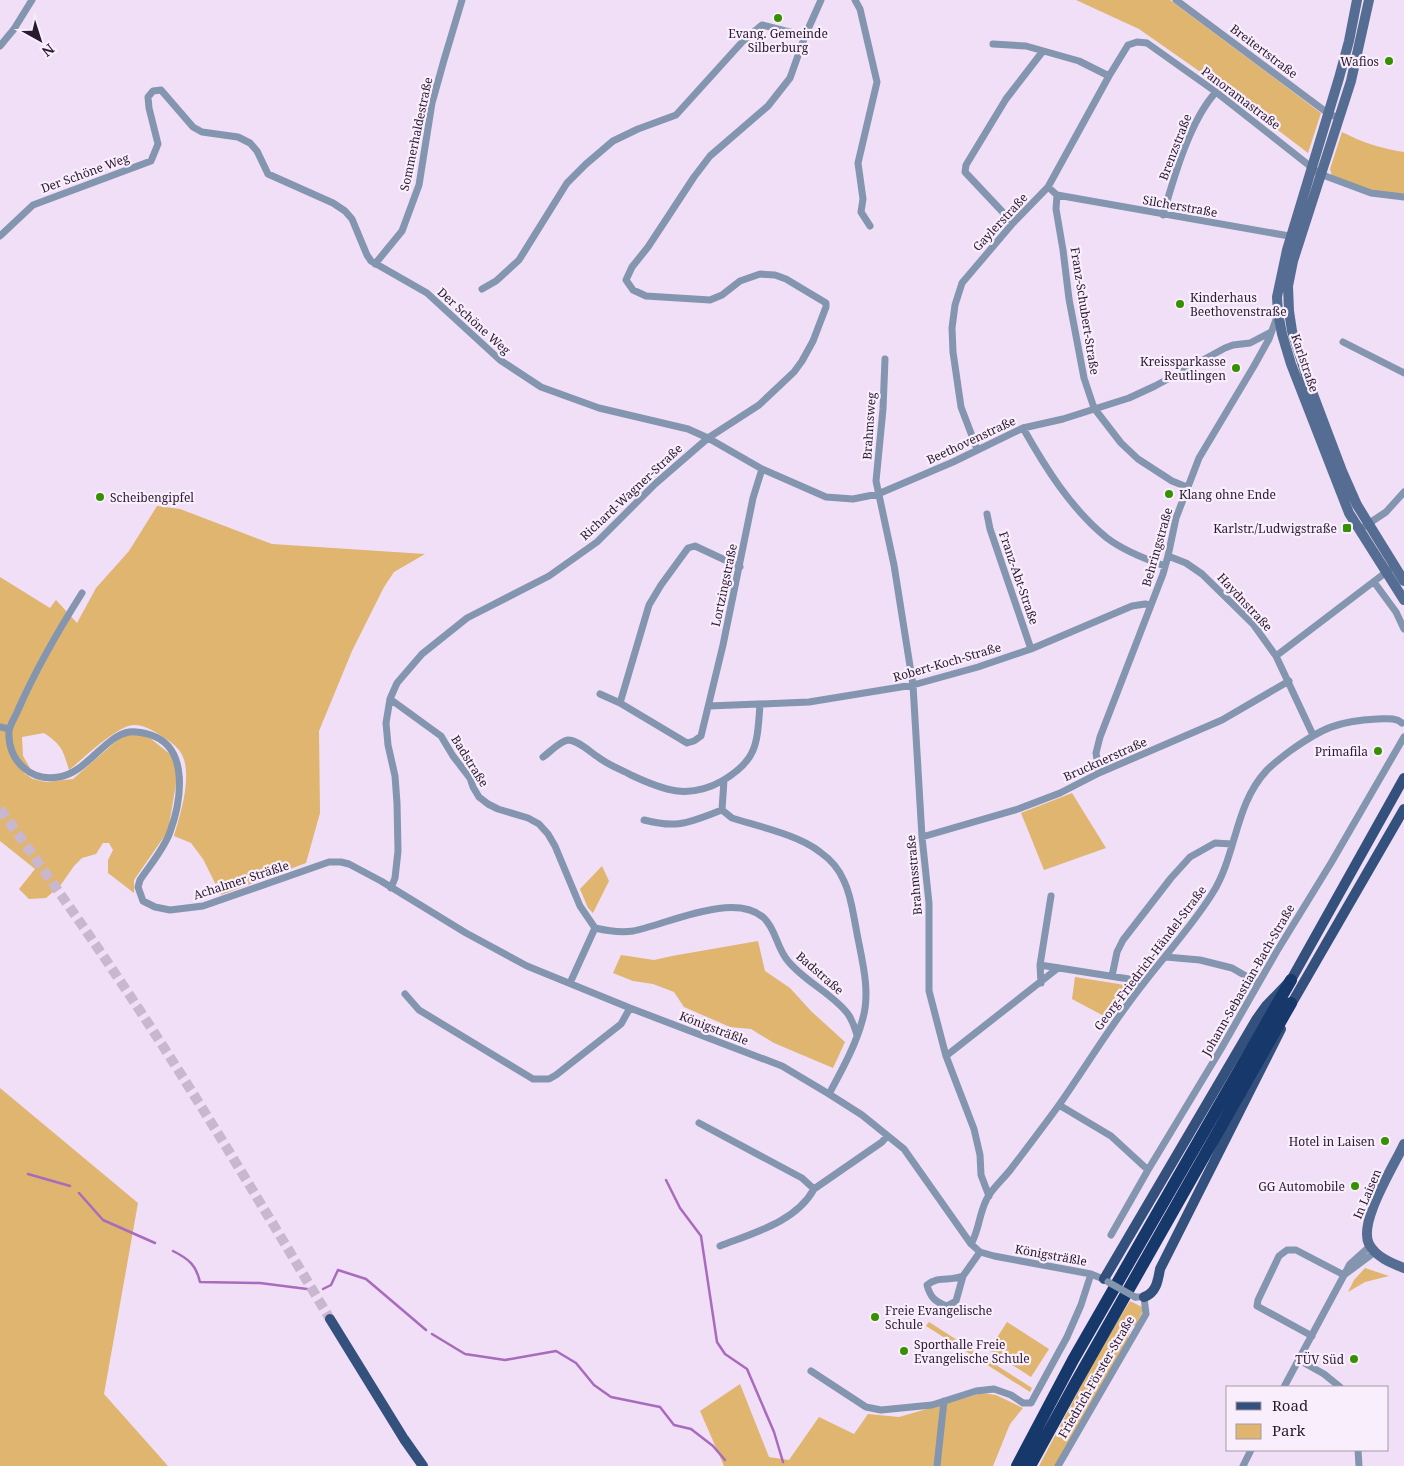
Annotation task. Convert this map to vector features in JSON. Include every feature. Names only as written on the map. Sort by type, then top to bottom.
[{"type":"highway","points":[[1017,1466],[1073,1360],[1292,980]]},
{"type":"highway","points":[[1030,1466],[1074,1384],[1291,1004]]},
{"type":"main road","name":"Karlstraße","points":[[1316,171],[1326,158],[1329,114],[1349,41],[1357,0]]},
{"type":"main road","name":"Karlstraße","points":[[1369,0],[1358,52],[1340,118],[1317,152],[1316,171],[1296,238],[1288,286],[1289,311],[1282,332],[1308,381],[1342,471],[1368,525],[1404,581]]},
{"type":"main road","name":"Karlstraße","points":[[1296,238],[1287,250],[1278,297],[1278,314],[1291,364],[1345,504],[1357,528],[1404,600]]},
{"type":"main road","points":[[1106,1280],[1256,1020],[1266,1006],[1292,980],[1404,778]]},
{"type":"main road","points":[[1140,1297],[1150,1295],[1154,1290],[1160,1269],[1278,1038],[1291,1004],[1404,809]]},
{"type":"main road","name":"In Laisen","points":[[1372,1249],[1366,1233],[1368,1218],[1404,1144]]},
{"type":"main road","points":[[1372,1249],[1391,1263],[1404,1268]]},
{"type":"main road","points":[[330,1319],[404,1439],[423,1466]]},
{"type":"street","points":[[0,46],[14,29],[32,0]]},
{"type":"street","name":"Sommerhaldestraße","points":[[375,264],[402,231],[419,185],[432,103],[462,0]]},
{"type":"street","points":[[482,289],[496,281],[519,260],[567,182],[613,141],[638,129],[676,115],[743,41],[762,25],[805,36],[821,0]]},
{"type":"street","points":[[855,0],[860,9],[877,82],[858,163],[863,199],[860,212],[870,226]]},
{"type":"street","name":"Breitertstraße","points":[[1176,0],[1329,114],[1340,118]]},
{"type":"street","name":"Richard-Wagner-Straße","points":[[391,888],[395,878],[398,851],[396,776],[388,745],[386,723],[390,699],[397,683],[422,654],[467,618],[549,576],[597,542],[655,484],[708,438],[759,405],[794,372],[813,341],[826,303],[786,279],[775,275],[760,274],[740,281],[722,295],[710,300],[646,296],[633,290],[626,280],[632,267],[648,247],[710,156],[768,106],[790,78],[805,36]]},
{"type":"street","name":"Gaylerstraße","points":[[977,449],[962,407],[953,352],[952,328],[955,305],[962,283],[1013,223],[1048,187],[1128,45],[1138,42],[1147,43]]},
{"type":"street","name":"Panoramastraße","points":[[1147,43],[1216,92],[1316,171],[1371,193],[1404,197]]},
{"type":"street","points":[[993,44],[1026,46],[1079,61],[1109,76]]},
{"type":"street","points":[[1013,223],[965,172],[966,164],[1006,99],[1042,51]]},
{"type":"street","name":"Der Schöne Weg","points":[[0,236],[33,205],[151,161],[158,144],[148,97],[153,91],[161,90],[193,127],[202,132],[238,138],[250,143],[257,151],[268,174],[333,203],[345,211],[352,219],[367,256],[375,264],[427,293],[500,360],[541,386],[599,408],[688,429],[708,438]]},
{"type":"street","name":"Brenzstraße","points":[[1162,215],[1174,176],[1201,111],[1216,92]]},
{"type":"street","points":[[1048,187],[1057,195]]},
{"type":"street","name":"Silcherstraße","points":[[1057,195],[1296,238]]},
{"type":"street","name":"Franz-Schubert-Straße","points":[[1057,195],[1056,209],[1069,300],[1084,378],[1094,408],[1121,442],[1138,459],[1172,481],[1187,487]]},
{"type":"street","name":"Beethovenstraße","points":[[708,438],[762,469],[826,497],[853,499],[878,494],[953,462],[1023,428],[1063,419],[1129,398],[1225,348],[1250,343],[1282,332]]},
{"type":"street","name":"Behringstraße","points":[[1099,773],[1096,752],[1100,737],[1152,605],[1168,556],[1176,518],[1199,458],[1269,339],[1282,332]]},
{"type":"street","points":[[1343,342],[1404,373]]},
{"type":"street","name":"Brahmsweg","points":[[878,494],[876,481],[883,409],[885,359]]},
{"type":"street","points":[[1023,428],[1054,479],[1088,520],[1106,537],[1123,549],[1165,566]]},
{"type":"street","name":"Lortzingstraße","points":[[620,703],[687,743],[701,736],[762,469]]},
{"type":"street","points":[[1357,528],[1368,525],[1386,512],[1404,492]]},
{"type":"street","name":"Brahmsstraße","points":[[878,494],[894,565],[913,685],[922,837],[929,903],[929,991],[946,1056],[974,1129],[980,1155],[981,1175],[989,1196]]},
{"type":"street","name":"Franz-Abt-Straße","points":[[987,514],[990,529],[1031,649]]},
{"type":"street","points":[[600,694],[620,703],[649,605],[688,548],[692,545],[695,546],[740,567]]},
{"type":"street","name":"Haydnstraße","points":[[1168,556],[1186,563],[1202,574],[1247,618],[1276,656],[1313,735]]},
{"type":"street","points":[[1276,656],[1394,566]]},
{"type":"street","points":[[1374,582],[1396,612],[1404,629]]},
{"type":"street","points":[[0,726],[9,729],[47,652],[82,594]]},
{"type":"street","name":"Robert-Koch-Straße","points":[[709,706],[819,701],[913,685],[978,667],[1031,649],[1132,606],[1152,605]]},
{"type":"street","name":"Brucknerstraße","points":[[922,837],[1018,810],[1222,720],[1289,681]]},
{"type":"street","name":"Badstraße","points":[[390,699],[441,736],[452,756],[470,778],[479,797],[498,809],[528,818],[539,824],[548,834],[555,846],[580,906],[595,928],[616,932],[632,931],[683,916],[726,907],[747,908],[757,912],[766,920],[778,947],[788,961],[839,1004],[849,1016],[858,1035]]},
{"type":"street","points":[[543,757],[563,742],[569,740],[604,762],[658,788],[686,792],[700,790],[724,780],[750,758],[757,744],[760,705]]},
{"type":"street","name":"Georg-Friedrich-Händel-Straße","points":[[989,1196],[1059,1105],[1143,984],[1214,892],[1227,863],[1240,816],[1256,785],[1267,770],[1313,735],[1338,724],[1390,718],[1398,719],[1403,723]]},
{"type":"street","name":"Achalmer Sträßle","points":[[9,729],[12,753],[19,764],[35,776],[48,778],[59,777],[73,772],[112,741],[126,733],[139,732],[151,735],[169,747],[179,767],[180,776],[176,809],[170,833],[140,880],[138,887],[143,901],[155,907],[170,910],[203,906],[335,862],[349,864],[391,888]]},
{"type":"street","name":"Johann-Sebastian-Bach-Straße","points":[[1111,1235],[1404,737]]},
{"type":"street","points":[[722,810],[724,780]]},
{"type":"street","points":[[644,820],[673,825],[689,822],[722,810]]},
{"type":"street","points":[[722,810],[732,818],[804,842],[820,851],[839,871],[845,882],[865,978],[866,1003],[864,1018],[858,1035],[847,1061],[829,1094]]},
{"type":"street","points":[[1112,976],[1117,952],[1123,940],[1184,864],[1190,858],[1215,843],[1232,844]]},
{"type":"street","name":"Königsträßle","points":[[391,888],[466,933],[527,966],[782,1066],[829,1094],[862,1115],[908,1154],[970,1244],[980,1252],[992,1256],[1091,1274],[1140,1297]]},
{"type":"street","points":[[1041,983],[1040,965],[1051,896]]},
{"type":"street","points":[[570,984],[595,928]]},
{"type":"street","points":[[1166,956],[1200,960],[1232,968],[1258,983]]},
{"type":"street","points":[[1040,965],[1130,979],[1143,984]]},
{"type":"street","points":[[946,1056],[1058,968]]},
{"type":"street","points":[[404,994],[419,1010],[533,1079],[549,1079],[556,1075],[622,1024],[630,1008]]},
{"type":"street","points":[[1059,1105],[1111,1136],[1148,1170]]},
{"type":"street","points":[[698,1123],[802,1178],[814,1189]]},
{"type":"street","points":[[720,1246],[770,1226],[807,1201],[814,1189],[882,1142],[887,1136]]},
{"type":"street","points":[[970,1244],[975,1237],[982,1209],[989,1196]]},
{"type":"street","points":[[1285,1386],[1350,1264],[1372,1249]]},
{"type":"street","points":[[1312,1336],[1257,1306],[1258,1300],[1279,1256],[1287,1250],[1296,1250],[1344,1275]]},
{"type":"street","points":[[963,1276],[954,1280],[935,1279],[927,1285],[930,1295],[938,1303],[947,1306],[956,1301],[963,1276],[980,1252]]},
{"type":"street","points":[[810,1371],[866,1407],[881,1410],[919,1407],[976,1390],[994,1388],[1011,1395],[1023,1403],[1031,1403],[1067,1337],[1081,1305],[1091,1274]]},
{"type":"street","name":"Friedrich-Förster-Straße","points":[[1058,1466],[1146,1314],[1140,1297]]},
{"type":"street","points":[[1299,1360],[1324,1374],[1339,1386]]},
{"type":"street","points":[[937,1466],[944,1401]]},
{"type":"street","points":[[1243,1466],[1250,1451]]},
{"type":"street","points":[[1358,1451],[1359,1466]]},
{"type":"green space","points":[[1076,0],[1170,0],[1321,113],[1308,153],[1219,85],[1139,29]]},
{"type":"green space","points":[[1342,132],[1372,145],[1404,152],[1404,195],[1371,190],[1332,176],[1330,169]]},
{"type":"green space","points":[[157,506],[180,509],[272,544],[425,554],[394,572],[384,587],[352,651],[319,731],[320,813],[306,863],[221,895],[203,859],[191,843],[174,836],[185,793],[186,769],[184,759],[174,745],[147,728],[136,725],[128,726],[105,740],[69,770],[61,748],[44,733],[22,737],[23,756],[30,768],[24,773],[33,779],[46,782],[73,779],[127,734],[139,734],[150,738],[171,755],[176,767],[176,784],[168,831],[134,880],[134,893],[108,873],[108,860],[113,850],[109,843],[103,843],[96,854],[82,858],[60,886],[46,898],[29,899],[19,889],[35,869],[0,841],[0,577],[50,608],[56,600],[77,623],[96,588],[129,551]]},
{"type":"green space","points":[[1072,793],[1106,848],[1044,870],[1021,813]]},
{"type":"green space","points":[[602,866],[609,881],[593,913],[588,908],[580,889]]},
{"type":"green space","points":[[758,941],[765,971],[790,988],[811,1011],[845,1042],[833,1068],[774,1043],[751,1029],[730,1027],[684,1007],[674,992],[653,984],[633,981],[613,973],[621,955],[654,960]]},
{"type":"green space","points":[[1075,977],[1125,985],[1104,1016],[1072,999]]},
{"type":"green space","points":[[0,1088],[138,1203],[104,1394],[168,1466],[0,1466]]},
{"type":"green space","points":[[1365,1268],[1389,1276],[1365,1282],[1348,1292],[1354,1280]]},
{"type":"green space","points":[[1130,1301],[1142,1307],[1143,1310],[1136,1326],[1133,1325],[1128,1337],[1129,1339],[1055,1466],[1039,1466],[1089,1368]]},
{"type":"green space","points":[[929,1322],[1032,1388],[1030,1392],[926,1326]]},
{"type":"green space","points":[[1007,1322],[1049,1349],[1031,1377],[989,1350]]},
{"type":"green space","points":[[740,1384],[769,1457],[789,1460],[819,1417],[854,1434],[868,1414],[899,1417],[982,1393],[996,1395],[1023,1408],[1010,1424],[993,1466],[724,1466],[700,1411]]},
{"type":"waterway","points":[[28,1174],[70,1186]]},
{"type":"waterway","points":[[666,1180],[680,1208],[701,1236],[717,1342],[725,1354],[747,1369],[774,1432],[783,1462]]},
{"type":"waterway","points":[[79,1193],[103,1220],[155,1243]]},
{"type":"waterway","points":[[173,1251],[191,1263],[200,1282],[260,1283],[307,1289]]},
{"type":"waterway","points":[[323,1289],[331,1285],[338,1270],[366,1279],[426,1330]]},
{"type":"waterway","points":[[432,1334],[465,1354],[505,1360],[556,1351],[576,1363],[594,1385],[611,1397],[660,1407],[674,1425],[691,1429],[713,1446],[725,1460]]},
{"type":"tunnel","points":[[0,809],[92,940],[170,1057],[217,1131],[330,1319]]},
{"type":"place","name":"Evang. Gemeinde Silberburg","points":[[778,18]]},
{"type":"place","name":"Wafios","points":[[1389,61]]},
{"type":"place","name":"Kinderhaus Beethovenstraße","points":[[1180,304]]},
{"type":"place","name":"Kreissparkasse Reutlingen","points":[[1236,368]]},
{"type":"place","name":"Klang ohne Ende","points":[[1169,494]]},
{"type":"place","name":"Scheibengipfel","points":[[100,497]]},
{"type":"place","name":"Karlstr./Ludwigstraße","points":[[1347,528]]},
{"type":"place","name":"Primafila","points":[[1378,751]]},
{"type":"place","name":"Hotel in Laisen","points":[[1385,1141]]},
{"type":"place","name":"GG Automobile","points":[[1355,1186]]},
{"type":"place","name":"Freie Evangelische Schule","points":[[875,1317]]},
{"type":"place","name":"Sporthalle Freie Evangelische Schule","points":[[904,1351]]},
{"type":"place","name":"TÜV Süd","points":[[1354,1359]]}]
